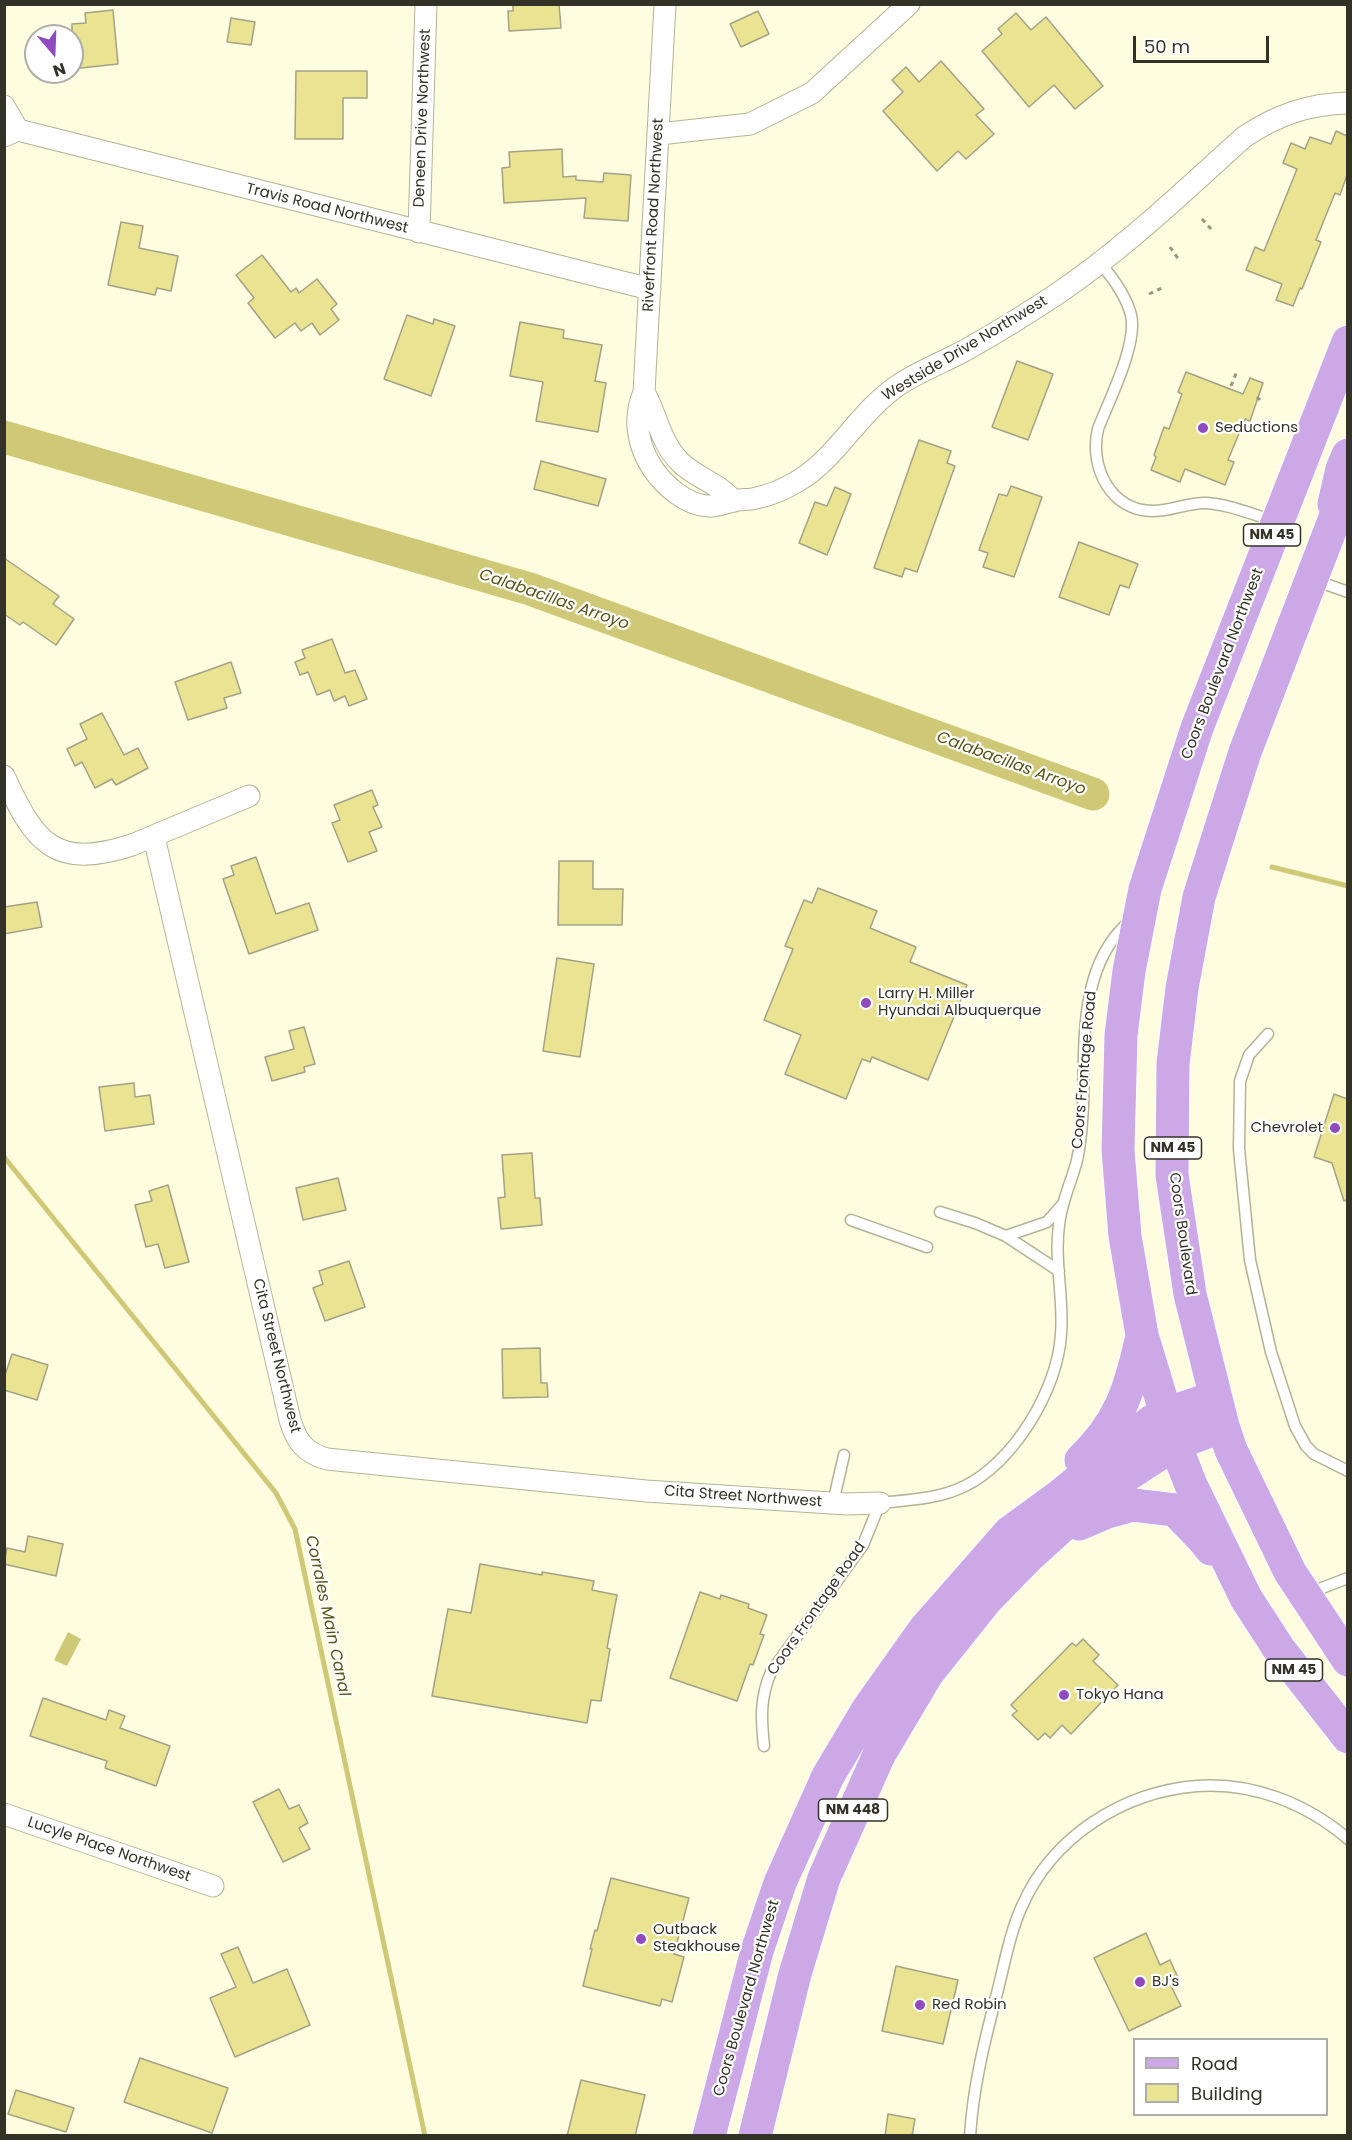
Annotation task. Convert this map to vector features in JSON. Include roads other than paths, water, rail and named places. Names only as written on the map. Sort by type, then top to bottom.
[{"type":"main road","name":"Coors Boulevard Northwest","points":[[1142,902],[1197,728],[1347,342]]},
{"type":"main road","points":[[1326,541],[1347,454]]},
{"type":"main road","name":"NM 45","points":[[1311,579],[1347,484]]},
{"type":"main road","name":"Coors Boulevard","points":[[1219,1411],[1190,1294],[1173,1175],[1173,1064],[1182,988],[1199,897],[1245,752],[1311,579]]},
{"type":"main road","name":"NM 45","points":[[1142,902],[1129,971],[1121,1035],[1118,1150],[1125,1236],[1142,1335],[1169,1429],[1191,1485],[1246,1599],[1279,1649],[1347,1737]]},
{"type":"main road","points":[[1010,1532],[1087,1454],[1119,1414],[1131,1385],[1142,1335]]},
{"type":"main road","name":"Coors Boulevard Northwest","points":[[755,2136],[795,1974],[816,1904],[837,1848],[879,1755],[921,1682],[987,1599],[1050,1537],[1115,1483],[1169,1429],[1219,1411]]},
{"type":"main road","name":"NM 45","points":[[1219,1411],[1231,1450],[1278,1549],[1304,1595],[1347,1660]]},
{"type":"main road","name":"Coors Boulevard Northwest","points":[[709,2136],[757,1952],[788,1864],[828,1776],[868,1709],[924,1630],[1010,1532],[1058,1497],[1152,1421],[1169,1429]]},
{"type":"main road","points":[[1050,1537],[1107,1512],[1133,1505],[1175,1510],[1203,1539],[1246,1599]]},
{"type":"street","name":"Deneen Drive Northwest","points":[[419,232],[426,4]]},
{"type":"street","name":"Riverfront Road Northwest","points":[[637,424],[640,401],[644,392],[665,4]]},
{"type":"street","points":[[659,134],[750,124],[812,93],[909,4]]},
{"type":"street","name":"Westside Drive Northwest","points":[[637,424],[643,450],[650,463],[670,488],[688,500],[708,506],[721,505],[768,494],[800,480],[824,460],[865,413],[890,391],[1011,323],[1100,263],[1151,222],[1244,137],[1291,111],[1309,106],[1347,103]]},
{"type":"street","points":[[4,106],[11,133]]},
{"type":"street","name":"Travis Road Northwest","points":[[11,133],[650,289]]},
{"type":"street","points":[[644,392],[662,436],[675,456],[693,473],[726,492],[733,501]]},
{"type":"street","points":[[4,776],[21,810],[39,837],[50,846],[78,856],[115,851],[154,837],[249,796]]},
{"type":"street","name":"Cita Street Northwest","points":[[154,837],[290,1420],[297,1440],[305,1449],[327,1459],[569,1484],[833,1503],[880,1503]]},
{"type":"street","name":"Lucyle Place Northwest","points":[[4,1814],[213,1886]]},
{"type":"lane","points":[[1100,263],[1126,300],[1133,327],[1128,351],[1095,442],[1098,469],[1104,483],[1124,502],[1150,511],[1164,511],[1196,504],[1219,504],[1277,522]]},
{"type":"lane","points":[[1311,579],[1347,592]]},
{"type":"lane","name":"Coors Frontage Road","points":[[764,1746],[762,1695],[771,1672],[863,1545],[880,1503],[928,1498],[964,1486],[988,1471],[1019,1439],[1040,1406],[1054,1369],[1061,1336],[1057,1253],[1063,1203],[1077,1162],[1082,1123],[1088,1006],[1095,970],[1106,950],[1142,902]]},
{"type":"lane","points":[[1268,1034],[1249,1054],[1240,1081],[1239,1149],[1250,1260],[1272,1352],[1295,1426],[1306,1446],[1314,1454],[1347,1471]]},
{"type":"lane","points":[[1006,1236],[1047,1222],[1063,1203]]},
{"type":"lane","points":[[940,1212],[968,1220],[1006,1236],[1059,1270]]},
{"type":"lane","points":[[851,1220],[927,1247]]},
{"type":"lane","points":[[833,1503],[844,1455]]},
{"type":"lane","points":[[1304,1595],[1347,1578]]},
{"type":"lane","points":[[970,2136],[973,2100],[981,2055],[1013,1929],[1022,1905],[1043,1870],[1078,1833],[1109,1811],[1136,1799],[1181,1787],[1203,1786],[1245,1788],[1282,1798],[1313,1813],[1347,1839]]},
{"type":"waterway","name":"Calabacillas Arroyo","points":[[4,437],[530,589],[1093,794]]},
{"type":"waterway","name":"Calabacillas Arroyo","points":[[1272,867],[1348,886]]},
{"type":"waterway","name":"Corrales Main Canal","points":[[4,1157],[276,1493],[295,1529],[425,2136]]},
{"type":"place","name":"Seductions","points":[[1203,428]]},
{"type":"place","name":"Larry H. Miller Hyundai Albuquerque","points":[[866,1003]]},
{"type":"place","name":"Chevrolet","points":[[1335,1128]]},
{"type":"place","name":"Tokyo Hana","points":[[1064,1695]]},
{"type":"place","name":"Outback Steakhouse","points":[[641,1939]]},
{"type":"place","name":"BJ's","points":[[1140,1982]]},
{"type":"place","name":"Red Robin","points":[[920,2005]]}]
